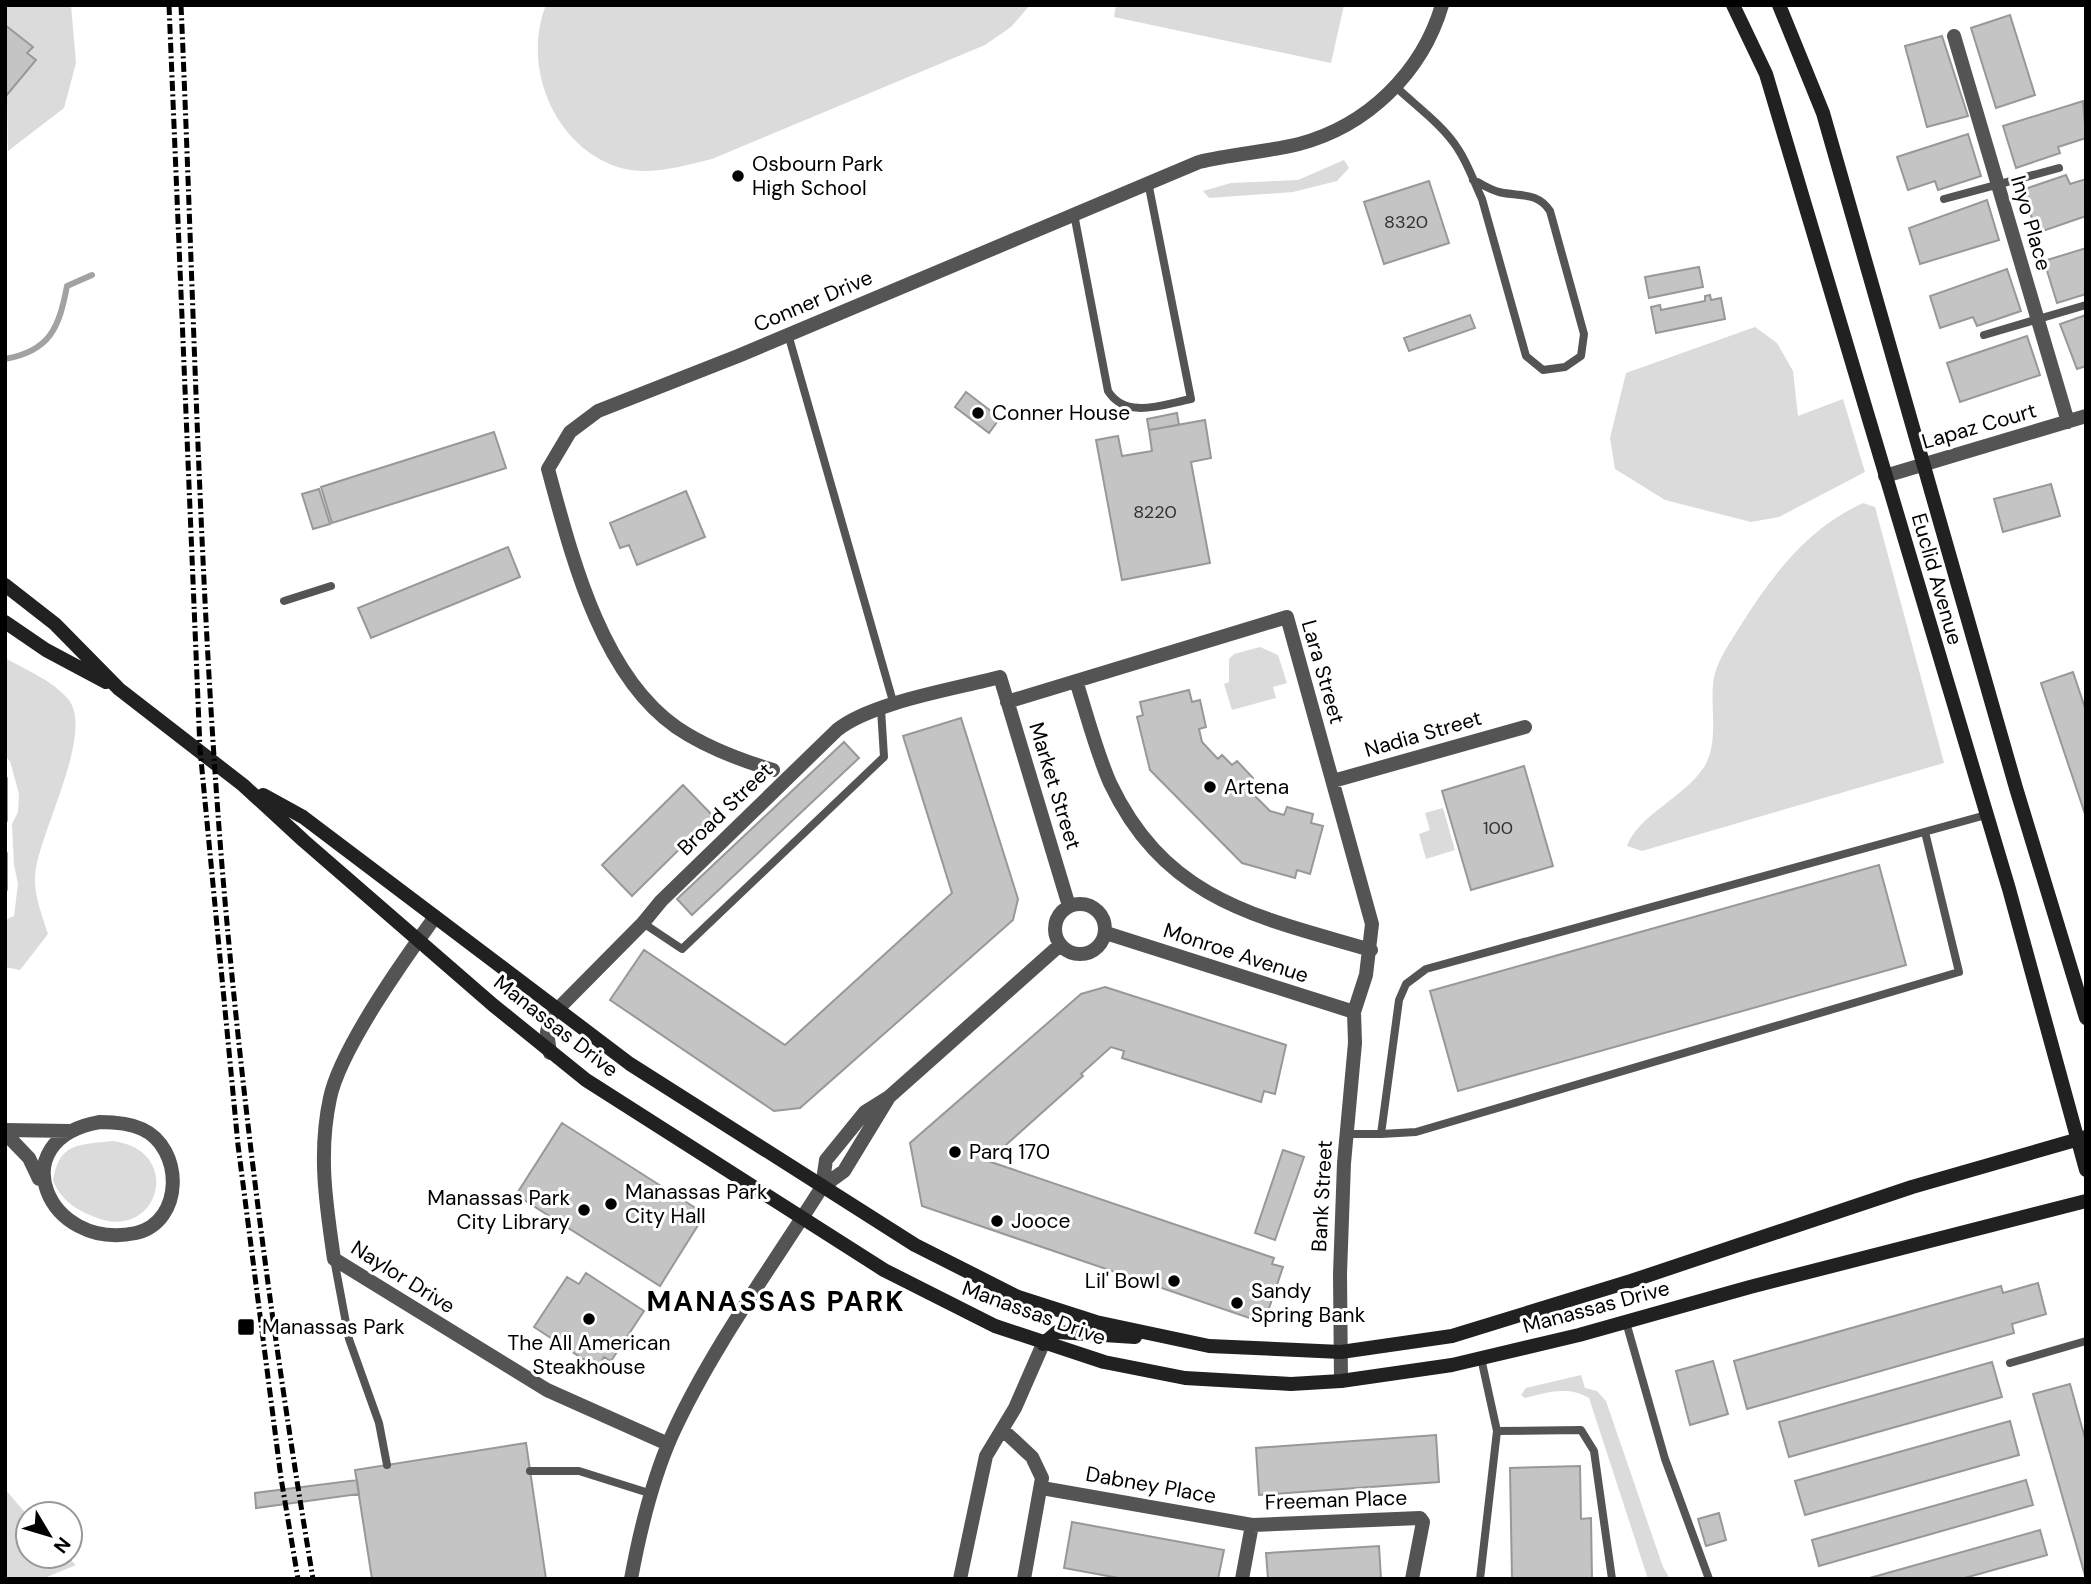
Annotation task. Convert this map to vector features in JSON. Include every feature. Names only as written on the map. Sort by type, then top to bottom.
[{"type":"main road","name":"Euclid Avenue","points":[[1733,5],[1766,74],[2082,1138],[2086,1170]]},
{"type":"main road","name":"Euclid Avenue","points":[[1779,5],[1823,113],[2086,1018]]},
{"type":"main road","name":"Manassas Drive","points":[[5,585],[55,624],[120,689],[243,785],[550,1053],[658,1128],[884,1270],[942,1301],[1043,1344],[1104,1362],[1185,1378],[1291,1384],[1341,1381],[1480,1358],[2086,1200]]},
{"type":"main road","name":"Manassas Drive","points":[[5,622],[46,650],[120,689]]},
{"type":"main road","name":"Manassas Drive","points":[[243,785],[303,817],[629,1064],[915,1245],[1018,1297],[1096,1322],[1209,1346],[1341,1352],[1452,1335],[1505,1321],[1912,1186],[2082,1138]]},
{"type":"main road","points":[[1043,1344],[1057,1332],[1125,1338],[1154,1335]]},
{"type":"street","name":"Conner Drive","points":[[773,770],[701,742],[675,726],[633,683],[606,636],[584,588],[548,469],[570,432],[598,411],[1148,182],[1199,162],[1236,153],[1297,144],[1326,135],[1372,109],[1395,87],[1426,43],[1442,5]]},
{"type":"street","name":"Inyo Place","points":[[1955,36],[2068,422]]},
{"type":"street","name":"Lapaz Court","points":[[1885,475],[2086,416]]},
{"type":"street","name":"Lara Street","points":[[1007,702],[1287,617],[1371,918],[1371,950],[1354,1012]]},
{"type":"street","name":"Broad Street","points":[[556,1010],[643,923],[661,901],[850,720],[1000,677]]},
{"type":"street","name":"Market Street","points":[[1000,677],[1069,906]]},
{"type":"street","points":[[1076,681],[1116,795],[1151,845],[1188,881],[1216,900],[1247,913],[1371,950]]},
{"type":"street","name":"Nadia Street","points":[[1332,781],[1525,727]]},
{"type":"street","points":[[1085,904],[1099,911],[1106,933],[1098,948],[1091,953],[1074,954],[1060,945],[1055,928],[1062,912],[1069,906],[1085,904]]},
{"type":"street","name":"Naylor Drive","points":[[435,917],[366,1023],[330,1094],[325,1122],[323,1184],[334,1259],[547,1390],[668,1444]]},
{"type":"street","name":"Monroe Avenue","points":[[1106,933],[1354,1012]]},
{"type":"street","points":[[822,1187],[827,1160],[865,1112],[889,1097],[1060,945]]},
{"type":"street","points":[[550,1053],[548,1021],[556,1010]]},
{"type":"street","name":"Bank Street","points":[[1341,1381],[1340,1274],[1346,1134],[1355,1042],[1354,1012]]},
{"type":"street","points":[[631,1579],[652,1494],[668,1444],[715,1357],[822,1187],[844,1171],[889,1097]]},
{"type":"street","points":[[5,1132],[29,1158],[40,1180],[43,1194],[54,1208],[82,1229],[111,1236],[140,1232],[163,1214],[169,1203],[174,1174],[163,1147],[152,1135],[142,1129],[114,1122],[85,1125],[71,1131],[47,1150],[41,1166],[40,1180]]},
{"type":"street","points":[[5,1132],[71,1131]]},
{"type":"street","points":[[960,1579],[986,1457],[1003,1430],[1043,1344]]},
{"type":"street","points":[[1003,1430],[1037,1462],[1042,1488],[1024,1579]]},
{"type":"street","name":"Dabney Place","points":[[1042,1488],[1252,1525]]},
{"type":"street","name":"Freeman Place","points":[[1252,1525],[1422,1519],[1412,1579]]},
{"type":"street","points":[[1242,1579],[1252,1525]]},
{"type":"lane","points":[[1395,87],[1457,147],[1482,199],[1526,356],[1543,370],[1565,368],[1581,356],[1584,334],[1550,211],[1544,202],[1536,197],[1500,192],[1473,180]]},
{"type":"lane","points":[[1944,199],[2060,168]]},
{"type":"lane","points":[[1074,214],[1106,380],[1113,398],[1121,404],[1138,409],[1191,399],[1148,182]]},
{"type":"lane","points":[[1984,335],[2086,305]]},
{"type":"lane","points":[[643,923],[682,949],[884,757],[888,707],[788,334]]},
{"type":"lane","points":[[284,601],[331,586]]},
{"type":"lane","points":[[1381,1134],[1399,1000],[1406,984],[1426,969],[1986,815]]},
{"type":"lane","points":[[1346,1134],[1416,1132],[1959,972],[1925,832]]},
{"type":"lane","points":[[334,1259],[349,1339],[379,1423],[387,1465]]},
{"type":"lane","points":[[1626,1322],[1665,1459],[1709,1579]]},
{"type":"lane","points":[[2010,1363],[2086,1341]]},
{"type":"lane","points":[[1480,1358],[1497,1431],[1480,1579]]},
{"type":"lane","points":[[1497,1431],[1581,1430],[1594,1451],[1612,1579]]},
{"type":"lane","points":[[530,1471],[579,1471],[652,1494]]},
{"type":"shaded area","points":[[5,5],[71,5],[76,63],[64,108],[8,151]]},
{"type":"shaded area","points":[[546,5],[1030,5],[1011,27],[985,45],[712,159],[643,171],[621,168],[598,158],[578,143],[549,103],[541,79],[538,54],[539,29]]},
{"type":"shaded area","points":[[1116,5],[1344,5],[1331,63],[1114,17]]},
{"type":"shaded area","points":[[1344,160],[1349,168],[1337,181],[1293,192],[1209,198],[1203,191],[1231,183],[1298,180]]},
{"type":"shaded area","points":[[1755,327],[1777,343],[1793,371],[1798,416],[1843,399],[1865,472],[1779,517],[1751,522],[1665,500],[1615,469],[1610,438],[1626,373]]},
{"type":"shaded area","points":[[1863,503],[1875,507],[1944,763],[1642,851],[1627,846],[1641,825],[1686,788],[1704,767],[1712,746],[1716,670],[1725,650],[1753,606],[1793,554],[1809,539],[1843,513]]},
{"type":"shaded area","points":[[1260,647],[1278,655],[1287,683],[1273,687],[1276,698],[1232,710],[1224,684],[1229,682],[1229,659],[1234,654]]},
{"type":"shaded area","points":[[5,658],[54,686],[68,699],[75,714],[75,735],[70,759],[38,858],[35,876],[37,898],[48,934],[20,970],[5,967],[5,920],[14,916],[18,884],[12,824],[18,812],[19,794],[10,761],[5,756]]},
{"type":"shaded area","points":[[1443,808],[1455,850],[1426,859],[1419,834],[1430,830],[1425,813]]},
{"type":"shaded area","points":[[112,1141],[135,1148],[150,1160],[156,1176],[155,1193],[147,1208],[134,1218],[115,1222],[92,1216],[73,1206],[53,1181],[60,1159],[66,1152],[80,1145]]},
{"type":"shaded area","points":[[1581,1375],[1585,1388],[1597,1391],[1606,1401],[1663,1567],[1670,1579],[1648,1579],[1589,1398],[1566,1391],[1525,1398],[1521,1395],[1526,1388]]},
{"type":"shaded area","points":[[5,1489],[14,1500],[14,1570],[64,1570],[42,1579],[5,1579]]},
{"type":"building","points":[[2010,15],[2035,95],[1996,108],[1971,28]]},
{"type":"building","points":[[5,25],[33,47],[27,53],[36,60],[6,96]]},
{"type":"building","points":[[1942,36],[1968,116],[1927,127],[1905,46]]},
{"type":"building","points":[[2083,101],[2086,138],[2058,147],[2060,153],[2016,168],[2003,126]]},
{"type":"building","points":[[1968,134],[1981,176],[1938,190],[1935,181],[1908,190],[1897,157]]},
{"type":"building","points":[[2066,175],[2070,184],[2086,179],[2086,216],[2037,233],[2022,190]]},
{"type":"building","points":[[1429,181],[1449,243],[1384,264],[1364,202]]},
{"type":"building","points":[[1987,200],[1999,240],[1920,264],[1909,228]]},
{"type":"building","points":[[2086,248],[2086,294],[2057,303],[2044,261]]},
{"type":"building","points":[[1699,267],[1703,287],[1649,298],[1645,277]]},
{"type":"building","points":[[2007,269],[2021,311],[1977,326],[1973,317],[1940,328],[1930,296]]},
{"type":"building","points":[[1710,295],[1711,300],[1721,298],[1725,319],[1656,333],[1651,307],[1660,305],[1661,310],[1705,301],[1705,296]]},
{"type":"building","points":[[1470,315],[1475,328],[1409,351],[1404,338]]},
{"type":"building","points":[[2086,315],[2086,366],[2077,369],[2060,324]]},
{"type":"building","points":[[2027,336],[2040,375],[1960,402],[1947,363]]},
{"type":"building","name":"Conner House","points":[[966,392],[1000,418],[989,433],[955,407]]},
{"type":"building","points":[[1177,413],[1179,425],[1149,430],[1147,419]]},
{"type":"building","points":[[1205,420],[1211,458],[1191,462],[1210,563],[1122,580],[1096,440],[1118,436],[1122,456],[1152,451],[1149,430]]},
{"type":"building","points":[[494,432],[506,468],[332,523],[321,487]]},
{"type":"building","points":[[2051,484],[2060,516],[2003,532],[1994,499]]},
{"type":"building","points":[[319,489],[330,524],[313,529],[302,494]]},
{"type":"building","points":[[686,491],[705,537],[637,565],[629,545],[620,548],[610,523]]},
{"type":"building","points":[[508,547],[520,577],[371,638],[358,608]]},
{"type":"building","points":[[2073,672],[2086,711],[2086,817],[2041,683]]},
{"type":"building","name":"Artena","points":[[1189,690],[1192,702],[1200,700],[1206,727],[1199,729],[1202,742],[1218,759],[1222,755],[1232,765],[1237,761],[1253,778],[1249,782],[1259,792],[1255,796],[1270,811],[1284,815],[1287,807],[1313,814],[1311,823],[1323,826],[1310,874],[1297,870],[1295,878],[1242,863],[1150,770],[1137,717],[1143,715],[1140,702]]},
{"type":"building","points":[[961,718],[1018,899],[1013,920],[800,1108],[774,1111],[610,1000],[644,950],[785,1045],[952,893],[903,736]]},
{"type":"building","points":[[844,742],[859,758],[692,915],[677,899]]},
{"type":"building","points":[[1524,766],[1553,866],[1471,890],[1442,791]]},
{"type":"building","points":[[683,785],[713,816],[632,896],[602,865]]},
{"type":"building","points":[[1879,865],[1906,965],[1458,1091],[1430,991]]},
{"type":"building","name":"Parq 170","points":[[1105,987],[1286,1045],[1275,1094],[1264,1091],[1261,1102],[1122,1058],[1124,1051],[1111,1047],[1081,1074],[1083,1076],[988,1161],[1274,1258],[1272,1264],[1283,1267],[1264,1323],[922,1206],[910,1143],[1081,994]]},
{"type":"building","name":"Manassas Park City Hall","points":[[562,1123],[705,1214],[660,1286],[516,1195]]},
{"type":"building","points":[[1283,1150],[1304,1157],[1275,1240],[1255,1233]]},
{"type":"building","name":"The All American Steakhouse","points":[[586,1273],[644,1311],[611,1361],[604,1357],[597,1368],[534,1327],[567,1277],[579,1284]]},
{"type":"building","points":[[2038,1283],[2046,1314],[2012,1324],[2014,1333],[1747,1409],[1734,1361],[2001,1286],[2003,1293]]},
{"type":"building","points":[[1713,1361],[1728,1414],[1690,1425],[1676,1371]]},
{"type":"building","points":[[1992,1362],[2002,1397],[1789,1457],[1779,1422]]},
{"type":"building","points":[[2070,1384],[2086,1442],[2086,1579],[2033,1394]]},
{"type":"building","points":[[2010,1421],[2019,1455],[1805,1515],[1795,1481]]},
{"type":"building","points":[[1436,1435],[1439,1482],[1259,1495],[1256,1448]]},
{"type":"building","points":[[526,1443],[546,1579],[372,1579],[355,1470]]},
{"type":"building","points":[[1580,1466],[1581,1519],[1591,1518],[1592,1579],[1512,1579],[1510,1468]]},
{"type":"building","points":[[357,1480],[359,1494],[256,1508],[255,1493]]},
{"type":"building","points":[[2026,1480],[2033,1505],[1819,1566],[1812,1540]]},
{"type":"building","points":[[1719,1513],[1726,1540],[1706,1546],[1698,1519]]},
{"type":"building","points":[[1072,1522],[1224,1550],[1218,1579],[1124,1579],[1064,1568]]},
{"type":"building","points":[[2040,1530],[2047,1555],[1961,1579],[1866,1579]]},
{"type":"building","points":[[1379,1546],[1381,1579],[1268,1579],[1266,1553]]},
{"type":"waterway","points":[[5,359],[33,350],[42,343],[56,325],[67,286],[92,275]]},
{"type":"waterway","points":[[5,779],[5,820]]},
{"type":"waterway","points":[[5,854],[5,889]]},
{"type":"railway","points":[[169,5],[200,749],[238,1145],[281,1478],[298,1579]]},
{"type":"railway","points":[[181,5],[208,660],[223,878],[261,1229],[313,1579]]},
{"type":"place","name":"Osbourn Park High School","points":[[738,176]]},
{"type":"place","name":"Conner House","points":[[978,413]]},
{"type":"place","name":"Artena","points":[[1210,787]]},
{"type":"place","name":"Parq 170","points":[[955,1152]]},
{"type":"place","name":"Manassas Park City Hall","points":[[611,1204]]},
{"type":"place","name":"Manassas Park City Library","points":[[584,1210]]},
{"type":"place","name":"Jooce","points":[[997,1221]]},
{"type":"place","name":"Lil' Bowl","points":[[1174,1281]]},
{"type":"place","name":"Sandy Spring Bank","points":[[1237,1303]]},
{"type":"place","name":"The All American Steakhouse","points":[[589,1319]]},
{"type":"place","name":"Manassas Park","points":[[246,1327]]},
{"type":"district","name":"MANASSAS PARK","points":[[776,1301]]}]
